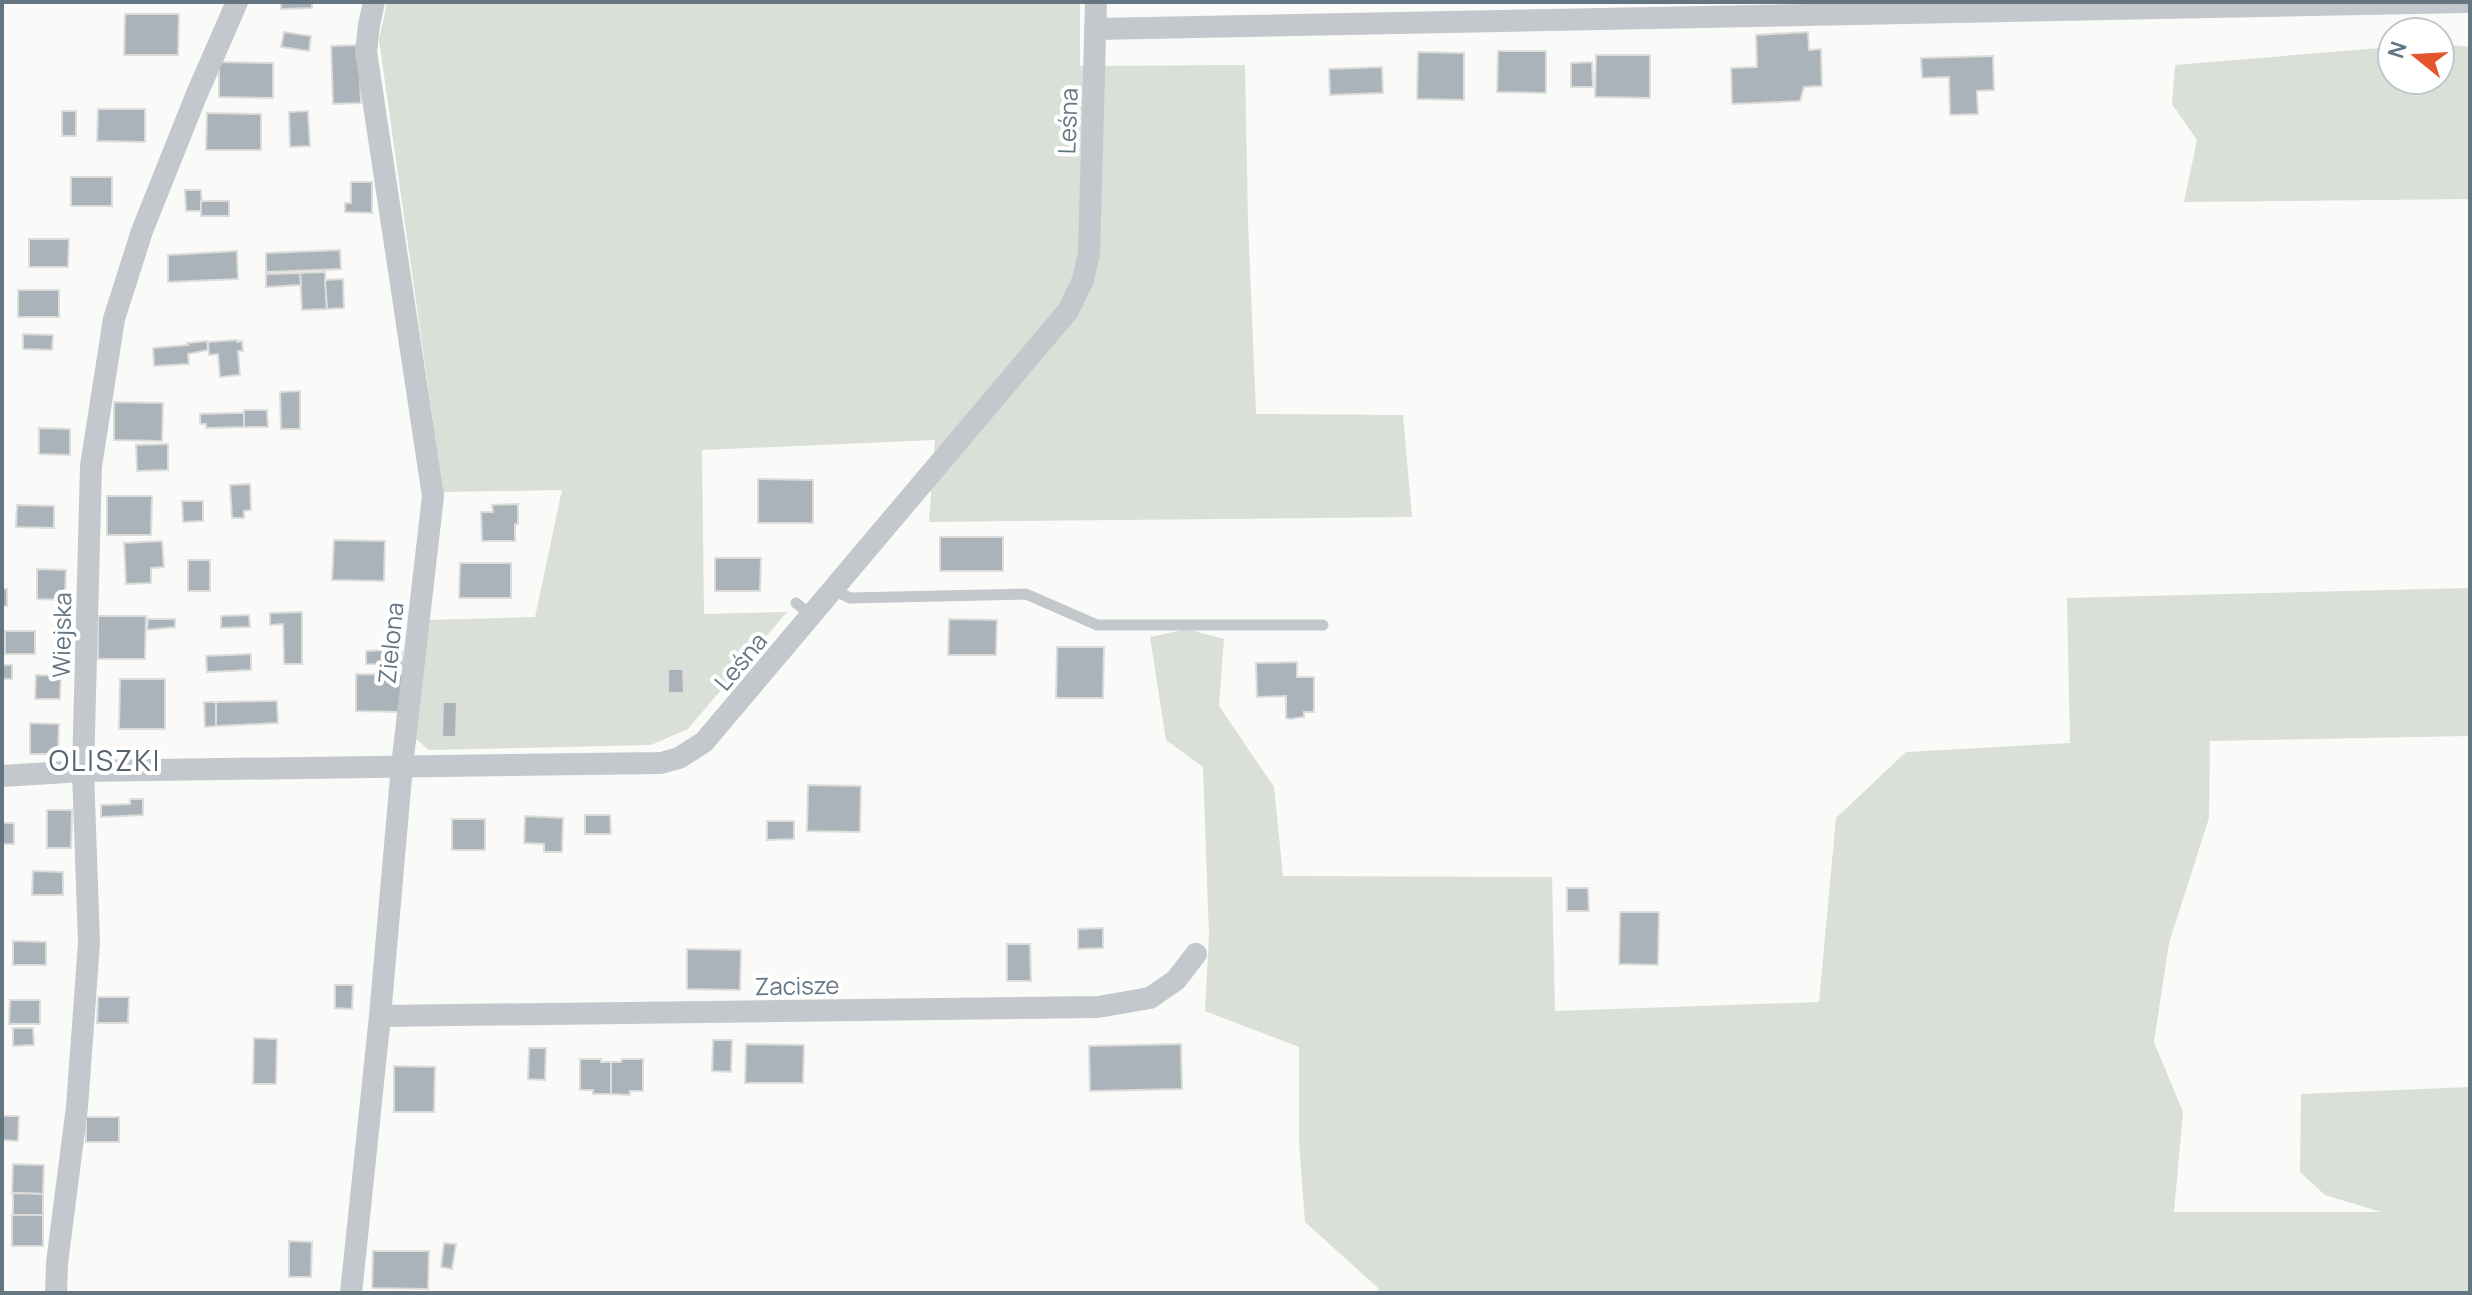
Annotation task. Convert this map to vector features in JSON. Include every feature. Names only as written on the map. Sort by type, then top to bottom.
[{"type":"street","name":"Wiejska","points":[[56,1293],[77,1107],[89,943],[83,771],[91,466],[114,319],[142,231],[237,2]]},
{"type":"street","name":"Zielona","points":[[351,1293],[402,766],[433,496],[366,52],[374,2]]},
{"type":"street","name":"Leśna","points":[[2,776],[83,771],[661,763],[679,758],[704,742],[804,609],[834,590],[1068,311],[1083,280],[1089,253],[1096,2]]},
{"type":"street","points":[[1096,29],[2466,2]]},
{"type":"street","name":"Zacisze","points":[[380,1016],[1098,1007],[1150,998],[1176,980],[1196,954]]},
{"type":"lane","points":[[834,590],[850,598],[1026,594],[1097,625],[1323,625]]},
{"type":"shaded area","points":[[387,2],[1080,2],[1080,66],[1245,65],[1256,414],[1403,415],[1412,517],[929,522],[935,440],[702,450],[704,614],[787,612],[688,729],[651,745],[429,750],[415,738],[428,620],[535,617],[562,490],[443,492],[379,40]]},
{"type":"shaded area","points":[[2456,46],[2470,47],[2470,199],[2184,202],[2197,140],[2172,104],[2175,65],[2376,48],[2376,96],[2456,96]]},
{"type":"shaded area","points":[[2470,588],[2470,736],[2210,741],[2209,818],[2169,943],[2154,1042],[2183,1112],[2174,1212],[2381,1212],[2325,1195],[2300,1172],[2301,1094],[2470,1087],[2470,1293],[1380,1293],[1305,1222],[1299,1141],[1299,1047],[1205,1011],[1209,936],[1203,767],[1166,740],[1150,637],[1187,629],[1224,639],[1219,706],[1274,787],[1283,876],[1552,877],[1555,1011],[1819,1002],[1836,818],[1906,752],[2070,743],[2067,598]]},
{"type":"building","points":[[281,2],[312,2],[312,8],[281,9]]},
{"type":"building","points":[[125,14],[179,14],[178,55],[124,55]]},
{"type":"building","points":[[284,32],[311,36],[309,51],[281,47]]},
{"type":"building","points":[[1808,32],[1809,50],[1821,49],[1822,86],[1804,87],[1800,101],[1732,104],[1731,68],[1757,67],[1756,35]]},
{"type":"building","points":[[359,45],[361,103],[333,104],[331,46]]},
{"type":"building","points":[[1498,51],[1546,51],[1546,93],[1497,92]]},
{"type":"building","points":[[1418,52],[1464,53],[1464,100],[1417,99]]},
{"type":"building","points":[[1596,55],[1650,55],[1650,98],[1595,97]]},
{"type":"building","points":[[1993,56],[1994,90],[1977,91],[1978,114],[1950,115],[1949,77],[1922,78],[1921,58]]},
{"type":"building","points":[[219,62],[273,63],[273,98],[219,97]]},
{"type":"building","points":[[1592,62],[1593,87],[1571,87],[1571,63]]},
{"type":"building","points":[[1382,67],[1383,93],[1330,95],[1329,69]]},
{"type":"building","points":[[98,109],[145,109],[145,142],[97,141]]},
{"type":"building","points":[[62,111],[76,111],[76,136],[62,136]]},
{"type":"building","points":[[308,111],[310,146],[290,147],[289,112]]},
{"type":"building","points":[[207,113],[261,114],[261,150],[206,150]]},
{"type":"building","points":[[71,177],[112,177],[112,206],[71,206]]},
{"type":"building","points":[[351,182],[372,182],[372,213],[345,212],[345,203],[351,203]]},
{"type":"building","points":[[185,190],[201,190],[202,211],[186,211]]},
{"type":"building","points":[[201,201],[229,201],[229,216],[201,216]]},
{"type":"building","points":[[29,239],[69,239],[68,267],[29,267]]},
{"type":"building","points":[[340,250],[341,269],[266,272],[266,253]]},
{"type":"building","points":[[237,251],[238,279],[168,282],[168,255]]},
{"type":"building","points":[[325,272],[327,309],[302,310],[300,273]]},
{"type":"building","points":[[300,273],[301,285],[266,287],[266,274]]},
{"type":"building","points":[[343,279],[344,308],[327,309],[325,280]]},
{"type":"building","points":[[18,290],[59,290],[59,317],[18,317]]},
{"type":"building","points":[[23,334],[53,335],[52,350],[23,349]]},
{"type":"building","points":[[207,341],[208,350],[188,354],[189,364],[154,366],[153,348]]},
{"type":"building","points":[[242,341],[243,351],[238,351],[240,375],[220,377],[218,354],[209,355],[208,342]]},
{"type":"building","points":[[300,391],[300,429],[281,429],[280,392]]},
{"type":"building","points":[[114,402],[163,403],[162,441],[114,440]]},
{"type":"building","points":[[244,410],[267,410],[268,427],[244,427]]},
{"type":"building","points":[[244,413],[244,427],[206,428],[206,424],[200,424],[200,414]]},
{"type":"building","points":[[39,428],[70,429],[70,455],[39,454]]},
{"type":"building","points":[[168,444],[168,470],[137,471],[136,445]]},
{"type":"building","points":[[758,479],[813,480],[813,523],[758,523]]},
{"type":"building","points":[[250,484],[251,510],[244,511],[244,518],[232,518],[230,485]]},
{"type":"building","points":[[107,496],[152,496],[151,535],[107,535]]},
{"type":"building","points":[[182,501],[203,501],[203,521],[183,522]]},
{"type":"building","points":[[518,504],[515,541],[482,541],[481,512],[493,512],[492,505]]},
{"type":"building","points":[[17,505],[54,506],[54,528],[16,527]]},
{"type":"building","points":[[940,537],[1003,537],[1003,571],[940,571]]},
{"type":"building","points":[[334,540],[385,541],[384,581],[332,580]]},
{"type":"building","points":[[162,541],[164,567],[151,568],[151,583],[126,584],[124,543]]},
{"type":"building","points":[[715,558],[761,558],[760,591],[715,591]]},
{"type":"building","points":[[188,560],[210,560],[210,591],[188,591]]},
{"type":"building","points":[[460,563],[511,563],[511,598],[459,598]]},
{"type":"building","points":[[37,569],[66,570],[65,600],[37,599]]},
{"type":"building","points":[[2,589],[7,589],[7,606],[2,606]]},
{"type":"building","points":[[302,612],[302,664],[284,664],[283,624],[270,625],[270,613]]},
{"type":"building","points":[[249,615],[250,627],[221,628],[221,616]]},
{"type":"building","points":[[98,616],[146,616],[145,659],[98,659]]},
{"type":"building","points":[[148,619],[175,619],[175,627],[147,630]]},
{"type":"building","points":[[949,619],[997,620],[996,655],[948,655]]},
{"type":"building","points":[[5,631],[35,631],[35,654],[5,654]]},
{"type":"building","points":[[1057,647],[1104,647],[1103,698],[1056,698]]},
{"type":"building","points":[[402,649],[403,665],[366,664],[366,651]]},
{"type":"building","points":[[251,654],[251,670],[207,672],[206,656]]},
{"type":"building","points":[[1297,662],[1297,677],[1314,677],[1314,712],[1304,712],[1304,717],[1290,719],[1286,718],[1286,696],[1257,697],[1256,663]]},
{"type":"building","points":[[2,665],[12,665],[12,679],[2,679]]},
{"type":"building","points":[[668,669],[683,669],[684,693],[668,693]]},
{"type":"building","points":[[356,674],[403,675],[403,712],[356,711]]},
{"type":"building","points":[[36,675],[61,676],[60,699],[35,699]]},
{"type":"building","points":[[120,679],[165,679],[165,729],[119,729]]},
{"type":"building","points":[[277,701],[278,723],[216,726],[216,702]]},
{"type":"building","points":[[204,702],[216,702],[216,726],[205,727]]},
{"type":"building","points":[[443,702],[457,702],[456,737],[442,737]]},
{"type":"building","points":[[30,723],[59,724],[58,754],[30,754]]},
{"type":"building","points":[[808,785],[861,786],[860,832],[807,831]]},
{"type":"building","points":[[130,799],[143,799],[143,815],[101,817],[101,805],[130,804]]},
{"type":"building","points":[[47,810],[72,810],[71,848],[47,848]]},
{"type":"building","points":[[585,815],[610,815],[611,834],[585,834]]},
{"type":"building","points":[[525,816],[563,818],[562,852],[544,852],[544,844],[524,843]]},
{"type":"building","points":[[452,819],[485,819],[485,850],[452,850]]},
{"type":"building","points":[[767,821],[794,821],[794,839],[767,840]]},
{"type":"building","points":[[2,823],[14,823],[14,844],[2,844]]},
{"type":"building","points":[[33,871],[63,872],[63,895],[32,895]]},
{"type":"building","points":[[1567,888],[1588,888],[1589,911],[1567,911]]},
{"type":"building","points":[[1620,912],[1659,912],[1658,965],[1619,964]]},
{"type":"building","points":[[1103,928],[1103,948],[1078,949],[1078,929]]},
{"type":"building","points":[[13,941],[46,942],[46,965],[13,965]]},
{"type":"building","points":[[1007,944],[1030,944],[1031,981],[1007,981]]},
{"type":"building","points":[[687,949],[741,950],[740,990],[687,989]]},
{"type":"building","points":[[335,985],[353,985],[352,1009],[335,1008]]},
{"type":"building","points":[[98,997],[129,997],[128,1023],[97,1023]]},
{"type":"building","points":[[10,1000],[40,1000],[40,1024],[9,1024]]},
{"type":"building","points":[[13,1028],[33,1028],[34,1045],[13,1046]]},
{"type":"building","points":[[254,1038],[277,1039],[276,1084],[253,1084]]},
{"type":"building","points":[[713,1040],[732,1040],[731,1072],[712,1071]]},
{"type":"building","points":[[746,1044],[804,1045],[803,1083],[745,1083]]},
{"type":"building","points":[[1181,1044],[1182,1089],[1090,1091],[1089,1046]]},
{"type":"building","points":[[529,1048],[546,1048],[545,1080],[528,1079]]},
{"type":"building","points":[[580,1059],[611,1062],[611,1094],[580,1090]]},
{"type":"building","points":[[622,1059],[643,1059],[643,1091],[630,1091],[630,1095],[611,1094],[611,1062],[621,1062]]},
{"type":"building","points":[[394,1066],[435,1067],[434,1112],[394,1112]]},
{"type":"building","points":[[2,1116],[19,1116],[18,1141],[2,1140]]},
{"type":"building","points":[[86,1117],[119,1117],[119,1142],[86,1142]]},
{"type":"building","points":[[13,1164],[44,1165],[43,1194],[12,1193]]},
{"type":"building","points":[[13,1193],[43,1194],[43,1215],[13,1215]]},
{"type":"building","points":[[12,1215],[43,1215],[43,1246],[12,1246]]},
{"type":"building","points":[[289,1241],[312,1242],[311,1277],[289,1277]]},
{"type":"building","points":[[444,1243],[456,1244],[452,1269],[441,1267]]},
{"type":"building","points":[[373,1251],[429,1251],[428,1289],[372,1288]]},
{"type":"district","name":"OLISZKI","points":[[105,760]]}]
